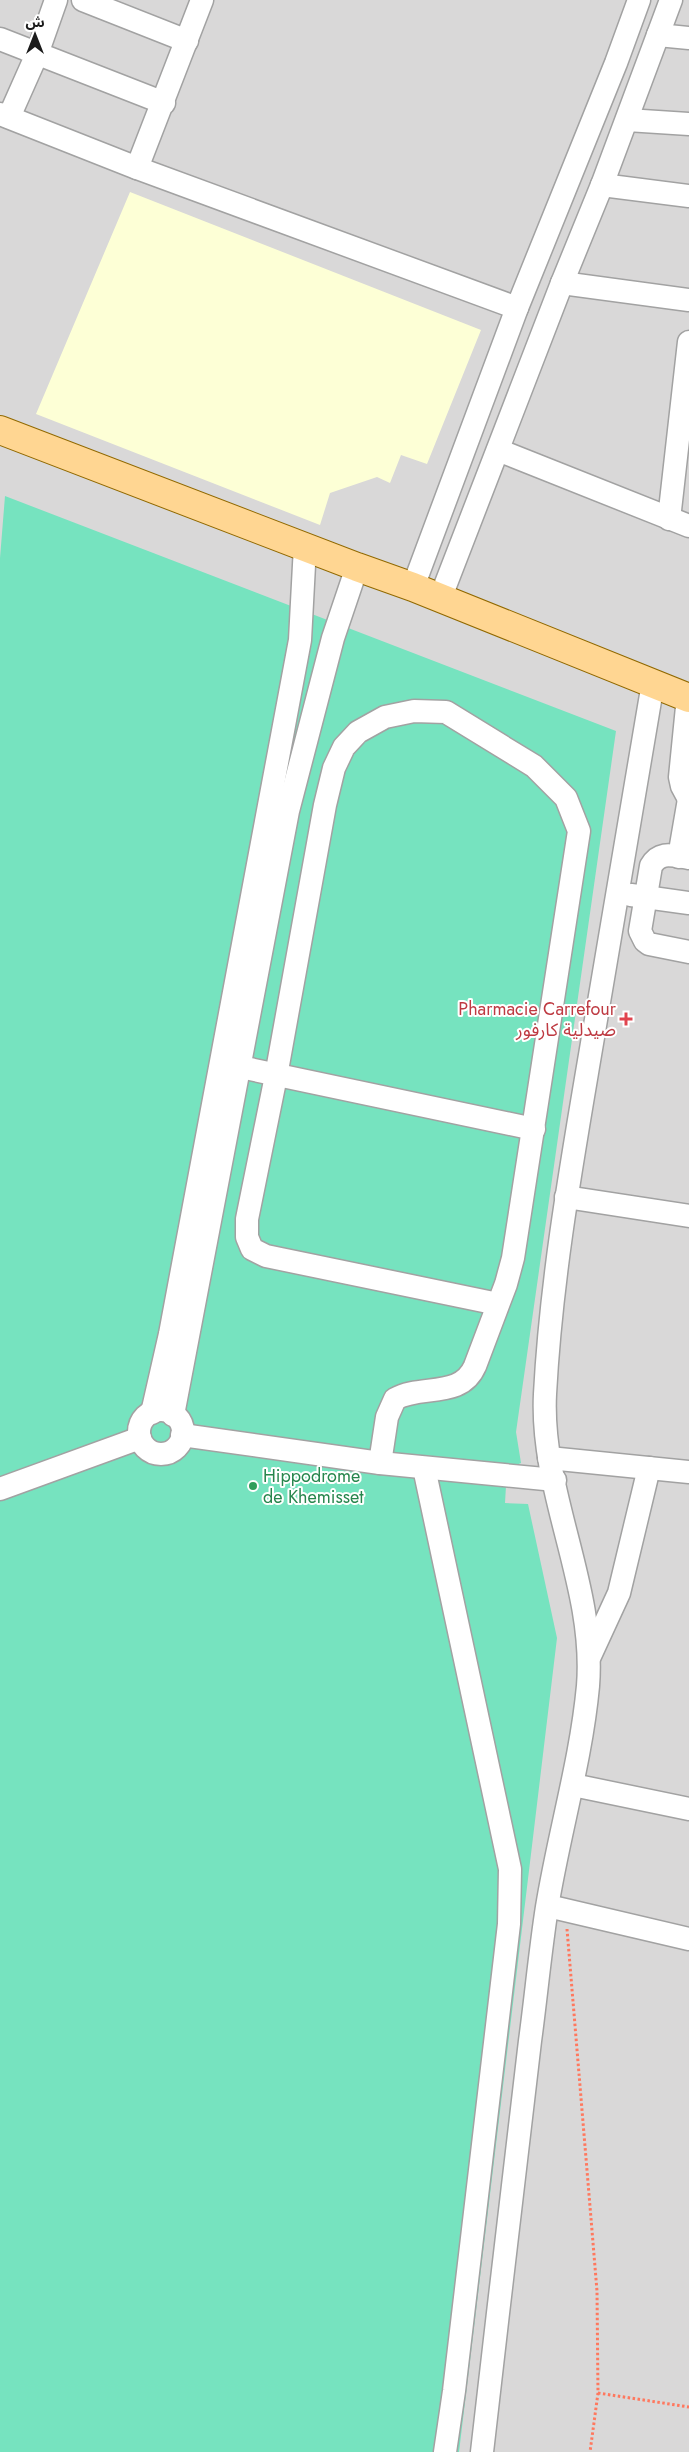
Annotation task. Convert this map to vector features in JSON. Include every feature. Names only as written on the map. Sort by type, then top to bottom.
[{"type":"main road","points":[[0,430],[357,568],[413,586],[440,599],[688,698]]},
{"type":"street","points":[[56,0],[37,54],[4,116],[137,168],[517,308]]},
{"type":"street","points":[[83,0],[187,41]]},
{"type":"street","points":[[137,168],[164,103],[202,0]]},
{"type":"street","points":[[413,586],[517,308],[639,0]]},
{"type":"street","points":[[440,599],[562,283],[602,185],[671,0]]},
{"type":"street","points":[[658,35],[689,38]]},
{"type":"street","points":[[0,39],[164,103]]},
{"type":"street","points":[[627,120],[689,124]]},
{"type":"street","points":[[602,185],[689,196]]},
{"type":"street","points":[[562,283],[689,300]]},
{"type":"street","points":[[498,450],[679,522],[689,342]]},
{"type":"street","points":[[163,1414],[230,1065],[300,640],[304,546]]},
{"type":"street","points":[[230,1065],[288,811],[333,638],[357,568]]},
{"type":"street","points":[[482,2452],[523,2100],[557,1908],[582,1732],[589,1657],[579,1585],[549,1458],[545,1424],[545,1395],[566,1196],[653,683]]},
{"type":"street","points":[[688,698],[680,777],[682,786],[689,799],[684,857],[664,855],[654,861],[640,931],[644,941],[654,946],[689,952]]},
{"type":"street","points":[[380,1463],[387,1417],[395,1399],[412,1393],[457,1385],[469,1378],[498,1304],[513,1258],[579,831],[566,798],[534,766],[446,712],[414,711],[385,717],[358,732],[344,747],[334,768],[325,805],[248,1219],[247,1237],[252,1249],[266,1256],[498,1304]]},
{"type":"street","points":[[617,893],[689,903]]},
{"type":"street","points":[[230,1065],[534,1129]]},
{"type":"street","points":[[566,1196],[689,1216]]},
{"type":"street","points":[[163,1414],[181,1424],[182,1435],[174,1450],[162,1454],[150,1452],[140,1438],[141,1423],[163,1414]]},
{"type":"street","points":[[182,1435],[380,1463],[555,1480]]},
{"type":"street","points":[[0,1489],[140,1438]]},
{"type":"street","points":[[549,1458],[689,1472]]},
{"type":"street","points":[[424,1468],[510,1869],[511,1897],[454,2391],[445,2452]]},
{"type":"street","points":[[589,1657],[619,1593],[649,1468]]},
{"type":"street","points":[[573,1785],[689,1810]]},
{"type":"street","points":[[557,1908],[689,1939]]},
{"type":"path","points":[[557,1908],[597,2291],[598,2393],[590,2452]]},
{"type":"path","points":[[598,2393],[689,2407]]},
{"type":"shaded area","points":[[0,0],[689,0],[689,2452],[0,2452]]},
{"type":"shaded area","points":[[130,192],[481,330],[427,464],[401,455],[390,483],[377,477],[330,493],[320,525],[36,414]]},
{"type":"green space","name":"Hippodrome de Khemisset","points":[[5,496],[616,731],[516,1432],[521,1463],[507,1469],[505,1503],[528,1504],[557,1638],[459,2452],[0,2452],[0,558]]},
{"type":"place","name":"Pharmacie Carrefour صيدلية كارفور","points":[[626,1019]]},
{"type":"place","name":"Hippodrome de Khemisset","points":[[253,1486]]}]
